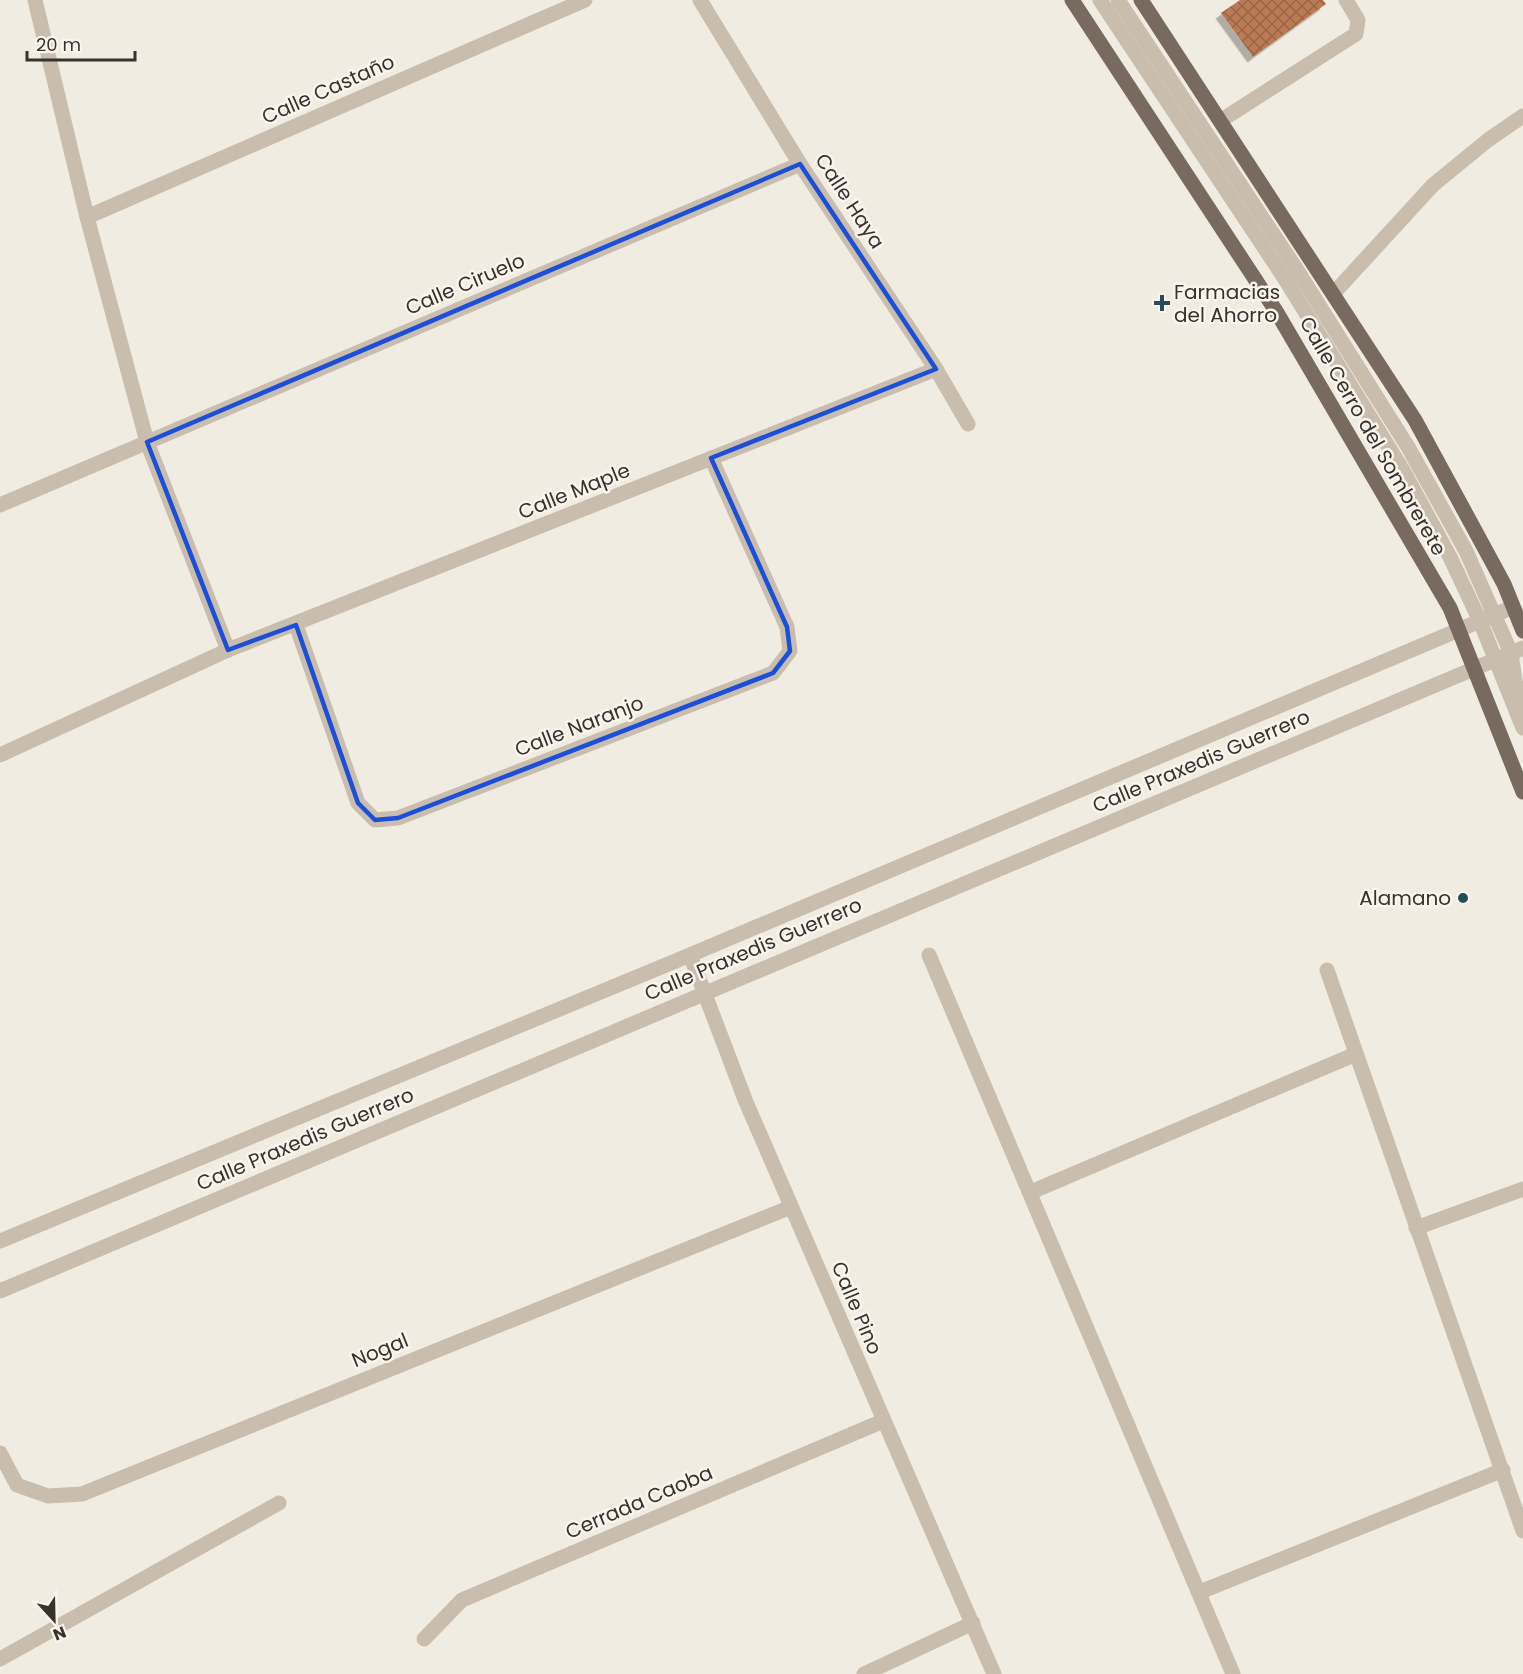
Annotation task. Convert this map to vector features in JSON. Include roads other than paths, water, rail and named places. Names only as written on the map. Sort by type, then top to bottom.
[{"type":"main road","name":"Calle Cerro del Sombrerete","points":[[1072,0],[1276,311],[1460,629],[1523,792]]},
{"type":"main road","name":"Calle Cerro del Sombrerete","points":[[1141,0],[1415,420],[1504,584],[1522,628]]},
{"type":"street","points":[[35,0],[87,217],[147,442],[228,650]]},
{"type":"street","name":"Calle Castaño","points":[[87,217],[585,0]]},
{"type":"street","name":"Calle Haya","points":[[700,0],[800,164],[936,369],[968,424]]},
{"type":"street","points":[[1100,0],[1285,279],[1397,462],[1487,618],[1517,650],[1515,681],[1523,702]]},
{"type":"street","points":[[1118,0],[1297,270],[1408,447],[1466,551],[1487,618],[1495,660],[1523,728]]},
{"type":"street","points":[[1220,121],[1356,34],[1358,20],[1346,0]]},
{"type":"street","points":[[1333,294],[1433,185],[1488,140],[1523,116]]},
{"type":"street","name":"Calle Ciruelo","points":[[0,506],[800,164]]},
{"type":"street","name":"Calle Maple","points":[[0,755],[228,650],[296,625],[936,369]]},
{"type":"street","name":"Calle Naranjo","points":[[296,625],[357,803],[375,820],[398,818],[773,673],[790,651],[787,627],[711,458]]},
{"type":"street","name":"Calle Praxedis Guerrero","points":[[0,1241],[690,955],[1513,607]]},
{"type":"street","name":"Calle Praxedis Guerrero","points":[[0,1291],[1517,650]]},
{"type":"street","name":"Calle Pino","points":[[690,955],[746,1102],[994,1674]]},
{"type":"street","points":[[929,955],[1233,1674]]},
{"type":"street","points":[[1327,970],[1523,1531]]},
{"type":"street","points":[[1031,1192],[1356,1054]]},
{"type":"street","points":[[1416,1228],[1523,1189]]},
{"type":"street","name":"Nogal","points":[[0,1453],[17,1485],[48,1497],[82,1494],[791,1207]]},
{"type":"street","name":"Cerrada Caoba","points":[[424,1639],[462,1600],[883,1421]]},
{"type":"street","points":[[1200,1592],[1503,1470]]},
{"type":"street","points":[[0,1659],[279,1503]]},
{"type":"street","points":[[864,1674],[973,1623]]},
{"type":"place","name":"Farmacias del Ahorro","points":[[1162,303]]},
{"type":"place","name":"Alamano","points":[[1463,898]]}]
